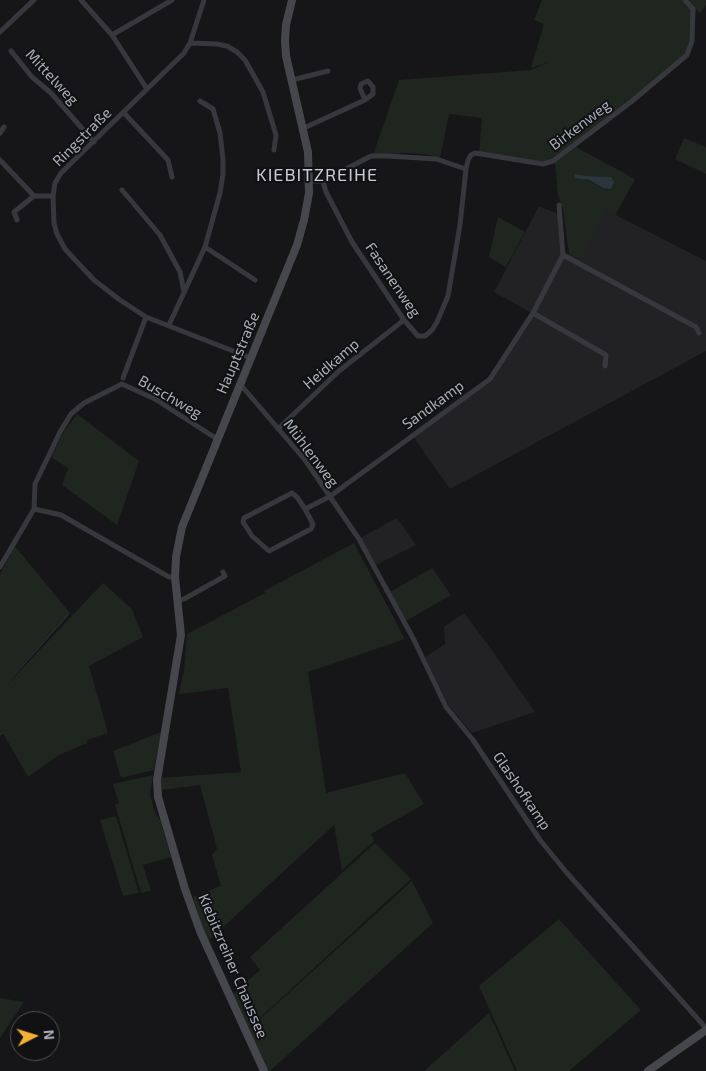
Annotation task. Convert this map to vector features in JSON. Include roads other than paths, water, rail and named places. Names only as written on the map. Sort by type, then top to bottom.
[{"type":"street","points":[[0,32],[34,0]]},
{"type":"street","points":[[81,0],[112,35],[147,89]]},
{"type":"street","points":[[112,35],[172,0]]},
{"type":"street","name":"Ringstraße","points":[[204,0],[190,43],[184,53],[61,174],[55,183],[53,196],[54,223],[57,234],[65,249],[94,280],[120,300],[146,317],[251,358]]},
{"type":"street","name":"Hauptstraße","points":[[181,635],[175,577],[176,557],[182,527],[297,245],[306,211],[309,193],[308,152],[285,40],[286,25],[292,0]]},
{"type":"street","name":"Birkenweg","points":[[466,169],[468,160],[475,153],[543,164],[553,161],[632,102],[686,55],[692,41],[693,9],[685,0]]},
{"type":"street","points":[[190,43],[226,46],[237,52],[245,60],[263,92],[276,135],[274,150]]},
{"type":"street","name":"Mittelweg","points":[[11,51],[32,77],[51,94],[94,142]]},
{"type":"street","points":[[292,80],[328,71]]},
{"type":"street","points":[[304,128],[365,100]]},
{"type":"street","points":[[170,326],[205,247],[220,194],[223,159],[220,133],[213,109],[200,101]]},
{"type":"street","points":[[124,113],[168,160],[172,177]]},
{"type":"street","points":[[0,133],[4,127]]},
{"type":"street","points":[[308,181],[323,181],[371,156],[436,159],[466,169]]},
{"type":"street","points":[[0,160],[34,196]]},
{"type":"street","name":"Fasanenweg","points":[[323,181],[326,192],[352,242],[404,320],[418,336],[425,336],[437,322],[448,296],[460,225],[466,169]]},
{"type":"street","points":[[122,190],[160,235],[180,272],[184,293]]},
{"type":"street","points":[[17,220],[14,212],[34,196],[53,196]]},
{"type":"street","points":[[559,205],[563,255],[696,327],[699,333]]},
{"type":"street","points":[[205,247],[255,280]]},
{"type":"street","name":"Sandkamp","points":[[305,509],[329,497],[490,379],[533,313],[563,255]]},
{"type":"street","points":[[533,313],[606,355],[605,366]]},
{"type":"street","points":[[123,378],[146,317]]},
{"type":"street","name":"Heidkamp","points":[[278,429],[339,371],[404,320]]},
{"type":"street","name":"Buschweg","points":[[0,567],[34,509],[35,484],[60,432],[71,414],[84,403],[122,384],[155,399],[217,439]]},
{"type":"street","name":"Mühlenweg","points":[[240,384],[305,460],[359,540]]},
{"type":"street","points":[[292,494],[297,497],[305,509],[313,524],[311,529],[269,551],[252,536],[243,522],[244,518],[292,494]]},
{"type":"street","points":[[34,509],[61,515],[169,577],[175,577]]},
{"type":"street","name":"Glashofkamp","points":[[359,540],[418,648],[446,707],[473,740],[540,840],[706,1029]]},
{"type":"street","points":[[178,601],[184,600],[225,576],[223,572]]},
{"type":"street","name":"Kiebitzreiher Chaussee","points":[[181,635],[158,770],[158,797],[185,889],[200,931],[264,1071]]},
{"type":"street","points":[[648,1071],[706,1029]]},
{"type":"waterway","points":[[0,691],[68,615]]},
{"type":"waterway","points":[[0,735],[4,732]]},
{"type":"district","name":"KIEBITZREIHE","points":[[317,175]]}]
